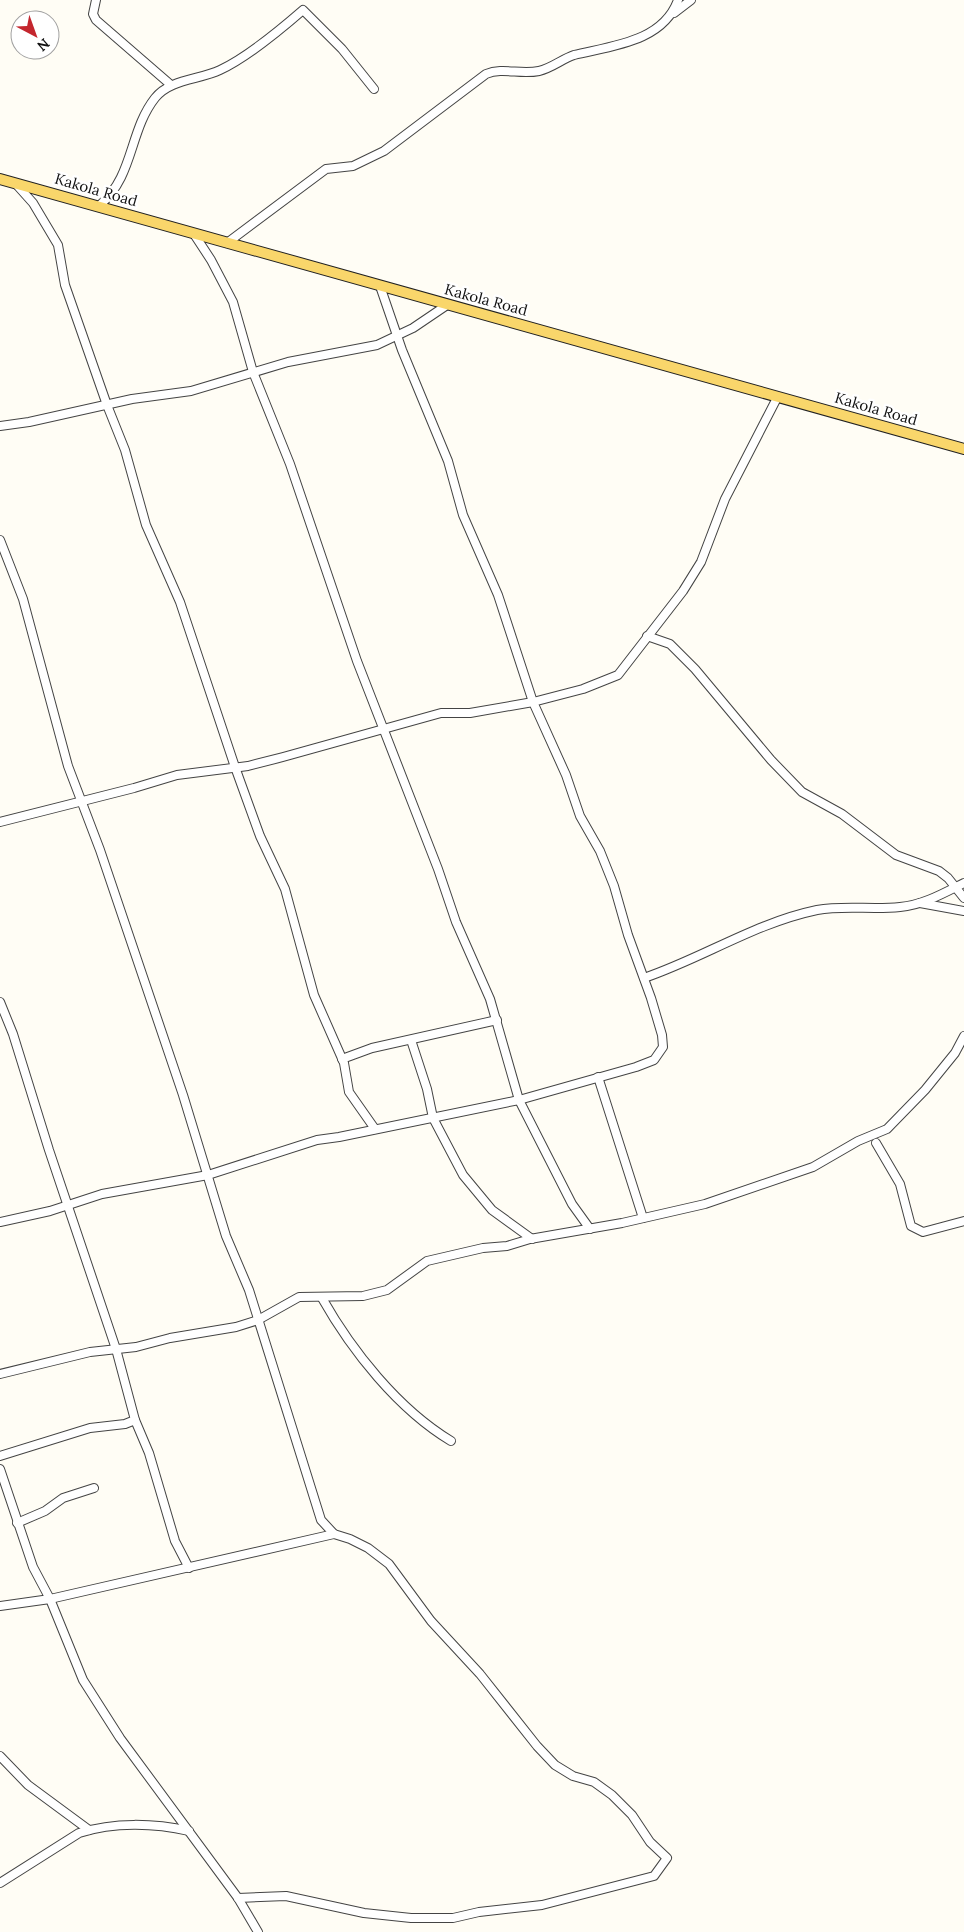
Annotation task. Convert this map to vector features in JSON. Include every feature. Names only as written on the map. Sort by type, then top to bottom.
[{"type":"main road","name":"Kakola Road","points":[[0,179],[100,205],[194,234],[964,449]]},
{"type":"street","points":[[96,0],[93,14],[96,20],[171,85]]},
{"type":"street","points":[[674,13],[678,0]]},
{"type":"street","points":[[227,243],[326,169],[353,166],[384,151],[486,74],[502,69],[514,72],[540,71],[573,56],[618,47],[642,37],[691,0]]},
{"type":"street","points":[[100,205],[113,195],[121,181],[144,118],[154,99],[171,85],[221,69],[263,42],[303,10],[342,49],[374,89]]},
{"type":"street","points":[[15,183],[33,204],[58,245],[65,285],[107,405],[125,450],[146,525],[173,584],[195,642],[235,767],[260,836],[285,888],[311,986],[328,1030],[342,1059],[349,1092],[375,1129]]},
{"type":"street","points":[[194,234],[211,260],[233,302],[254,372],[290,464],[358,661],[438,869],[448,900],[478,969],[496,1020],[519,1100],[572,1204],[590,1229]]},
{"type":"street","points":[[0,1222],[27,1217],[102,1194],[208,1175],[317,1140],[519,1100],[647,1064],[654,1060],[662,1051],[662,1035],[628,935],[614,886],[600,851],[580,816],[569,782],[533,702],[498,595],[464,515],[448,461],[397,336],[380,286]]},
{"type":"street","points":[[0,426],[191,391],[298,360],[377,345],[424,322],[446,305]]},
{"type":"street","points":[[0,822],[177,775],[248,766],[441,713],[461,714],[533,702],[583,689],[618,675],[683,591],[701,562],[725,499],[777,398]]},
{"type":"street","points":[[0,540],[23,599],[68,766],[82,801],[208,1175],[226,1236],[241,1267],[277,1386],[293,1427],[316,1508],[324,1526],[334,1534],[350,1538],[368,1548],[389,1564],[431,1621],[480,1674],[536,1746],[555,1765],[573,1776],[594,1782],[612,1795],[632,1815],[650,1842],[667,1858],[654,1876],[542,1905],[479,1912],[452,1918],[411,1918],[364,1913],[286,1896],[238,1898]]},
{"type":"street","points":[[647,636],[670,644],[695,669],[771,760],[802,792],[842,814],[896,855],[939,872],[956,887],[964,898]]},
{"type":"street","points":[[644,978],[691,961],[740,935],[816,910],[847,907],[902,907],[920,903],[964,883]]},
{"type":"street","points":[[920,903],[964,911]]},
{"type":"street","points":[[0,1002],[13,1034],[116,1349],[135,1420],[149,1453],[175,1541],[189,1568]]},
{"type":"street","points":[[342,1059],[372,1048],[496,1020]]},
{"type":"street","points":[[0,1374],[23,1367],[44,1365],[90,1352],[236,1327],[258,1320],[296,1298],[363,1296],[387,1290],[427,1261],[705,1204],[813,1167],[858,1141],[887,1129],[925,1090],[955,1053],[964,1036]]},
{"type":"street","points":[[411,1040],[427,1089],[433,1118],[463,1174],[483,1200],[504,1220],[532,1239]]},
{"type":"street","points":[[598,1077],[643,1218]]},
{"type":"street","points":[[876,1143],[900,1184],[911,1226],[923,1232],[964,1221]]},
{"type":"street","points":[[322,1298],[340,1329],[357,1352],[427,1425],[451,1441]]},
{"type":"street","points":[[0,1456],[90,1428],[125,1424],[135,1420]]},
{"type":"street","points":[[0,1469],[33,1567],[50,1599],[76,1667],[86,1687],[115,1731],[238,1898],[258,1932]]},
{"type":"street","points":[[17,1523],[45,1511],[63,1498],[94,1488]]},
{"type":"street","points":[[0,1606],[50,1599],[334,1534]]},
{"type":"street","points":[[0,1756],[28,1785],[89,1830]]},
{"type":"street","points":[[0,1883],[79,1833],[89,1830],[142,1824],[189,1831]]}]
